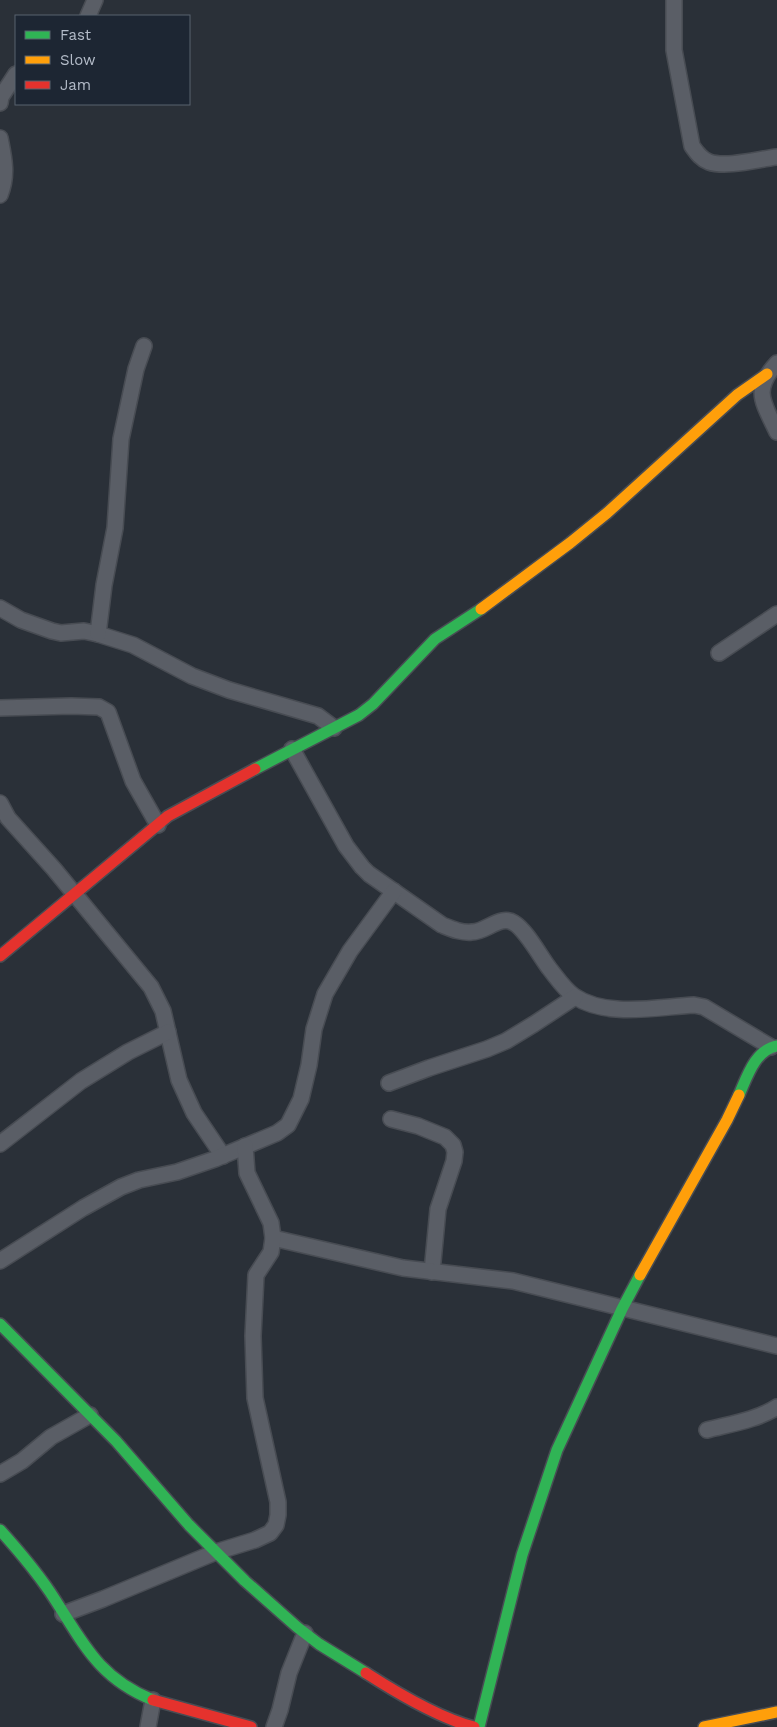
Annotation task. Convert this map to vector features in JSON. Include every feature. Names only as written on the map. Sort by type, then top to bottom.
[{"type":"main road","points":[[0,956],[158,824],[186,805],[359,715],[373,704],[435,638],[506,592],[607,513],[717,412],[772,369]]},
{"type":"main road","points":[[479,1727],[522,1555],[557,1450],[622,1309],[727,1120],[752,1066],[761,1055],[774,1047]]},
{"type":"main road","points":[[0,1324],[116,1441],[189,1525],[245,1581],[304,1633],[399,1694],[462,1724],[474,1727]]},
{"type":"main road","points":[[0,1530],[37,1573],[82,1645],[113,1678],[128,1689],[153,1700],[250,1727]]},
{"type":"main road","points":[[704,1727],[777,1712]]},
{"type":"street","points":[[88,15],[95,0]]},
{"type":"street","points":[[674,0],[674,50],[692,146],[699,156],[710,162],[725,164],[777,157]]},
{"type":"street","points":[[0,102],[1,97],[15,76]]},
{"type":"street","points":[[0,138],[6,166],[5,181],[0,195]]},
{"type":"street","points":[[98,634],[104,585],[115,528],[121,439],[136,369],[144,346]]},
{"type":"street","points":[[772,369],[762,384],[762,394],[764,406],[777,432]]},
{"type":"street","points":[[0,608],[20,620],[52,631],[61,633],[84,631],[133,644],[192,676],[229,690],[318,716],[334,728]]},
{"type":"street","points":[[719,653],[777,614]]},
{"type":"street","points":[[0,708],[99,707],[108,712],[133,781],[158,824]]},
{"type":"street","points":[[292,749],[346,846],[362,867],[442,925],[456,931],[471,932],[482,931],[498,922],[507,920],[514,923],[523,932],[564,987],[575,997],[603,1008],[623,1009],[694,1005],[704,1007],[774,1047]]},
{"type":"street","points":[[0,803],[8,818],[36,848],[151,987],[163,1011],[178,1080],[194,1114],[223,1156]]},
{"type":"street","points":[[0,1260],[83,1208],[121,1187],[139,1180],[177,1172],[223,1156],[284,1129],[292,1119],[301,1099],[309,1065],[314,1029],[325,994],[350,950],[394,891]]},
{"type":"street","points":[[390,1083],[506,1041],[575,997]]},
{"type":"street","points":[[0,1144],[81,1081],[115,1059],[168,1032]]},
{"type":"street","points":[[391,1119],[418,1126],[445,1137],[453,1145],[455,1152],[454,1161],[438,1209],[432,1272]]},
{"type":"street","points":[[63,1614],[216,1552],[255,1540],[270,1533],[276,1525],[278,1502],[255,1398],[253,1336],[256,1275],[271,1252],[273,1238],[271,1223],[247,1173],[245,1146]]},
{"type":"street","points":[[273,1238],[403,1268],[513,1281],[777,1346]]},
{"type":"street","points":[[707,1430],[741,1422],[777,1407]]},
{"type":"street","points":[[0,1474],[22,1461],[51,1437],[90,1415]]},
{"type":"street","points":[[274,1727],[289,1673],[304,1633]]},
{"type":"street","points":[[148,1727],[153,1700]]},
{"type":"traffic: fast","points":[[255,769],[359,715],[373,704],[435,639],[481,609]]},
{"type":"traffic: fast","points":[[739,1095],[757,1059],[769,1049],[777,1046]]},
{"type":"traffic: fast","points":[[479,1727],[522,1555],[557,1450],[622,1309],[640,1275]]},
{"type":"traffic: fast","points":[[0,1324],[116,1441],[189,1525],[245,1581],[319,1644],[366,1673]]},
{"type":"traffic: fast","points":[[0,1530],[50,1592],[92,1655],[117,1680],[153,1700]]},
{"type":"traffic: slow","points":[[481,609],[607,513],[737,395],[767,374]]},
{"type":"traffic: slow","points":[[640,1275],[727,1120],[739,1095]]},
{"type":"traffic: slow","points":[[704,1727],[777,1712]]},
{"type":"traffic: jam","points":[[0,956],[168,816],[255,769]]},
{"type":"traffic: jam","points":[[366,1673],[405,1697],[447,1718],[474,1727]]},
{"type":"traffic: jam","points":[[153,1700],[251,1727]]}]
